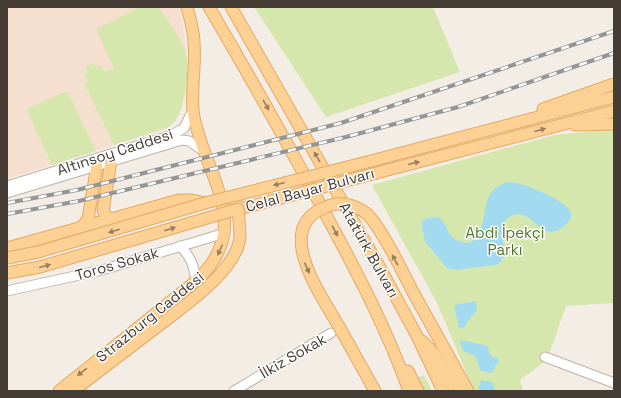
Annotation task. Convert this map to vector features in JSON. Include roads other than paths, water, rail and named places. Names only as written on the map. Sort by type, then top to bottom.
[{"type":"main road","points":[[187,7],[194,42],[193,110],[196,127],[205,152]]},
{"type":"main road","name":"Atatürk Bulvarı","points":[[209,7],[278,126],[365,286],[394,348],[409,391]]},
{"type":"main road","name":"Atatürk Bulvarı","points":[[231,7],[379,266],[417,336],[441,388]]},
{"type":"main road","points":[[487,130],[614,84]]},
{"type":"main road","name":"Celal Bayar Bulvarı","points":[[7,258],[38,252],[205,203],[614,97]]},
{"type":"main road","name":"Celal Bayar Bulvarı","points":[[7,273],[40,267],[238,209],[614,111]]},
{"type":"main road","points":[[561,125],[614,124]]},
{"type":"main road","name":"Strazburg Caddesi","points":[[59,391],[196,281],[206,272],[217,257],[225,232],[223,209],[205,152]]},
{"type":"main road","points":[[108,219],[103,211],[110,158]]},
{"type":"main road","points":[[82,227],[88,219],[96,162]]},
{"type":"main road","name":"Strazburg Caddesi","points":[[73,391],[174,314],[217,278],[231,260],[240,239],[238,209],[234,196]]},
{"type":"main road","points":[[7,248],[179,200],[192,200],[205,203]]},
{"type":"main road","points":[[375,391],[336,332],[310,275],[300,246],[306,224],[316,212],[322,208],[336,204],[352,206],[367,214],[378,229],[468,391]]},
{"type":"main road","points":[[417,336],[434,353],[456,391]]},
{"type":"main road","points":[[394,348],[418,391]]},
{"type":"street","name":"Altınsoy Caddesi","points":[[110,158],[179,132],[187,124],[193,110]]},
{"type":"street","name":"Altınsoy Caddesi","points":[[7,186],[182,140],[189,141],[205,152]]},
{"type":"street","name":"Altınsoy Caddesi","points":[[7,193],[96,162]]},
{"type":"street","name":"Toros Sokak","points":[[7,291],[102,270],[225,232]]},
{"type":"street","points":[[180,246],[188,255],[193,264],[196,281]]},
{"type":"street","name":"İlkiz Sokak","points":[[234,391],[336,332]]},
{"type":"street","points":[[545,357],[614,383]]},
{"type":"water","points":[[509,182],[533,188],[553,197],[568,208],[571,213],[571,217],[564,226],[556,231],[549,232],[527,217],[520,214],[513,215],[506,219],[503,225],[502,232],[504,255],[501,261],[496,265],[455,270],[447,268],[425,242],[421,223],[427,218],[438,217],[444,222],[453,238],[466,243],[473,241],[478,236],[481,228],[490,193],[497,187]]},
{"type":"water","points":[[476,301],[477,310],[465,327],[459,328],[454,305]]},
{"type":"water","points":[[461,340],[488,346],[490,355],[498,358],[499,360],[492,373],[481,371],[475,356],[463,351],[460,343]]},
{"type":"water","points":[[481,380],[493,382],[495,391],[478,391]]},
{"type":"railway","points":[[7,203],[77,190],[341,123],[614,31]]},
{"type":"railway","points":[[7,214],[79,201],[346,137],[458,107],[614,53]]},
{"type":"park label","name":"Abdi İpekçi Parkı","points":[[505,242]]}]
